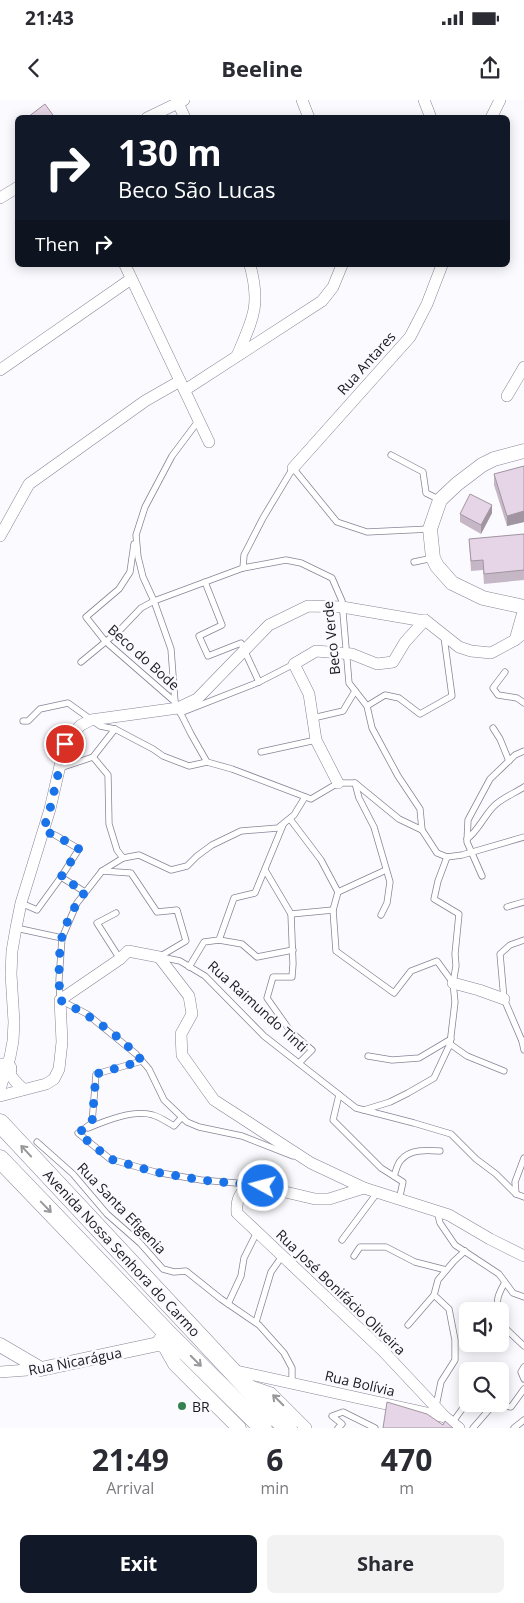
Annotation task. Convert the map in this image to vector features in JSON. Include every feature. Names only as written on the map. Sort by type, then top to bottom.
[{"type":"main road","name":"Avenida Nossa Senhora do Carmo","points":[[0,1123],[288,1428]]},
{"type":"main road","name":"Avenida Nossa Senhora do Carmo","points":[[0,1159],[170,1336],[263,1428]]},
{"type":"street","points":[[302,100],[308,115]]},
{"type":"street","points":[[424,100],[430,115]]},
{"type":"street","points":[[492,115],[500,100]]},
{"type":"street","points":[[153,115],[181,101],[184,115]]},
{"type":"street","points":[[0,198],[15,189]]},
{"type":"street","points":[[126,267],[209,442]]},
{"type":"street","points":[[237,356],[254,318],[256,294],[250,267]]},
{"type":"street","points":[[0,536],[29,484],[145,400],[182,385],[237,356],[304,314],[322,301],[333,287],[341,267]]},
{"type":"street","name":"Rua Antares","points":[[293,468],[410,337],[427,304],[441,267]]},
{"type":"street","points":[[0,370],[131,279]]},
{"type":"street","points":[[506,396],[524,367]]},
{"type":"street","points":[[0,1089],[2,1070],[10,1058],[14,1022],[11,974],[16,928],[50,809],[65,744],[72,734],[81,724],[91,720],[108,716],[178,708],[197,699],[245,652],[269,625],[308,606],[342,608],[425,620],[459,647],[471,651],[491,653],[520,637],[523,606],[483,598],[452,583],[437,566],[433,558],[430,529],[440,500],[457,484],[482,465],[494,459],[524,451]]},
{"type":"street","points":[[338,783],[316,740],[310,694],[294,664],[316,651],[352,654],[377,664],[392,662],[405,642],[425,620]]},
{"type":"street","name":"Rua Raimundo Tinti","points":[[60,1000],[128,951],[159,957]]},
{"type":"street","points":[[159,957],[189,996],[192,1014],[181,1034],[182,1055],[214,1100],[311,1163],[364,1188],[449,1215],[524,1256]]},
{"type":"street","points":[[452,984],[479,990],[504,999]]},
{"type":"street","points":[[0,1096],[46,1084],[54,1079],[59,1069],[62,1042],[60,1000]]},
{"type":"street","points":[[2,1070],[23,1089]]},
{"type":"street","points":[[251,1184],[316,1199],[329,1199],[364,1188]]},
{"type":"street","name":"Rua José Bonifácio Oliveira","points":[[251,1184],[239,1193],[236,1204],[237,1213],[384,1351],[452,1423]]},
{"type":"street","name":"Avenida Nossa Senhora do Carmo","points":[[143,1307],[175,1364],[239,1428]]},
{"type":"street","points":[[150,1346],[156,1331]]},
{"type":"street","points":[[0,1344],[41,1370]]},
{"type":"street","name":"Rua Nicarágua","points":[[0,1372],[41,1370],[158,1344],[166,1346]]},
{"type":"street","name":"Rua Bolívia","points":[[241,1377],[292,1383],[452,1423]]},
{"type":"street","name":"Avenida Nossa Senhora do Carmo","points":[[241,1377],[270,1393],[306,1428]]},
{"type":"lane","points":[[199,420],[172,456],[146,507],[136,535],[138,558],[143,577],[171,648],[178,708],[207,762]]},
{"type":"lane","points":[[390,455],[423,472],[426,494],[440,500]]},
{"type":"lane","points":[[243,568],[244,555],[293,468],[337,522],[367,532],[430,529]]},
{"type":"lane","name":"Beco do Bode","points":[[136,535],[130,572],[120,589],[86,617],[105,641],[178,708]]},
{"type":"lane","points":[[414,562],[433,558]]},
{"type":"lane","name":"Beco Verde","points":[[81,662],[141,608],[154,601],[243,568],[286,560],[301,563],[332,578],[342,601],[345,654],[349,683],[367,706],[372,728],[398,776],[420,809],[422,830]]},
{"type":"lane","points":[[205,582],[222,625],[200,636],[208,656],[240,643],[258,682]]},
{"type":"lane","points":[[367,706],[385,695],[399,698],[420,714],[452,696],[444,634]]},
{"type":"lane","points":[[178,708],[258,682],[294,664]]},
{"type":"lane","points":[[505,672],[493,688],[498,695],[518,698],[524,703]]},
{"type":"lane","points":[[313,718],[343,711],[355,691]]},
{"type":"lane","points":[[24,721],[28,721],[40,709],[68,703],[100,726],[115,729],[153,749],[162,756],[189,766],[207,762],[232,768],[308,798]]},
{"type":"lane","points":[[493,728],[509,761]]},
{"type":"lane","points":[[59,768],[93,757],[115,729]]},
{"type":"lane","points":[[261,752],[316,740]]},
{"type":"lane","points":[[482,876],[467,840],[468,820],[490,779],[515,755],[524,751]]},
{"type":"lane","points":[[93,757],[108,774],[109,824],[117,850],[123,858]]},
{"type":"lane","points":[[311,1163],[242,1136],[199,1127],[187,1122],[164,1100],[149,1069],[136,1054],[87,1014],[60,1000],[59,980],[62,938],[77,903],[102,871],[123,858],[139,855],[171,870],[187,866],[196,856],[212,845],[241,831],[278,828],[294,815],[308,798],[338,783],[355,783],[399,819],[422,830],[437,853],[448,857],[524,837]]},
{"type":"lane","points":[[355,783],[359,798],[374,827],[390,882],[387,903],[381,915]]},
{"type":"lane","points":[[467,840],[472,836],[483,817],[496,803],[524,787]]},
{"type":"lane","points":[[290,819],[321,860],[338,892],[333,910],[336,951],[394,993],[411,971],[437,961],[452,984]]},
{"type":"lane","points":[[219,940],[234,898],[255,893],[284,823]]},
{"type":"lane","points":[[22,903],[37,910],[79,849],[55,835],[43,831]]},
{"type":"lane","points":[[363,1110],[390,1102],[408,1094],[434,1078],[450,1041],[455,1002],[452,984],[456,966],[455,954],[459,914],[434,899],[438,882],[448,857]]},
{"type":"lane","points":[[264,870],[291,914],[292,950],[292,977],[273,977],[267,998],[291,1032],[312,1050],[299,1063]]},
{"type":"lane","points":[[338,892],[386,870]]},
{"type":"lane","points":[[102,871],[132,873],[157,912],[177,910],[186,941],[159,957]]},
{"type":"lane","points":[[61,877],[85,892]]},
{"type":"lane","points":[[507,907],[524,902]]},
{"type":"lane","points":[[291,914],[333,910]]},
{"type":"lane","points":[[116,913],[97,924],[120,958]]},
{"type":"lane","points":[[16,928],[62,938]]},
{"type":"lane","points":[[189,967],[204,942],[219,940],[242,944],[257,957],[292,950]]},
{"type":"lane","points":[[524,940],[510,945],[500,954],[504,999],[523,1041],[524,1050]]},
{"type":"lane","name":"Rua Raimundo Tinti","points":[[159,957],[180,961],[205,976],[264,1036],[356,1108],[451,1134],[516,1194],[524,1197]]},
{"type":"lane","points":[[368,1056],[392,1060],[419,1058],[450,1041]]},
{"type":"lane","points":[[450,1041],[467,1056],[504,1071]]},
{"type":"lane","points":[[78,1133],[92,1123],[96,1074],[142,1061]]},
{"type":"lane","points":[[339,1095],[333,1120],[380,1168],[403,1182],[399,1200]]},
{"type":"lane","points":[[78,1133],[113,1117],[146,1114],[174,1126],[182,1117]]},
{"type":"lane","points":[[78,1133],[110,1159],[155,1172],[201,1180],[251,1184]]},
{"type":"lane","name":"Rua Santa Efigenia","points":[[37,1142],[73,1174],[107,1214],[140,1243],[163,1269],[174,1272],[186,1270],[228,1304],[256,1322],[284,1353],[292,1368],[292,1383]]},
{"type":"lane","points":[[394,1176],[401,1160],[413,1153],[423,1150],[440,1152]]},
{"type":"lane","points":[[516,1194],[515,1182],[524,1158]]},
{"type":"lane","points":[[342,1240],[377,1192]]},
{"type":"lane","points":[[437,1212],[440,1223],[456,1244],[499,1274],[504,1284],[513,1293],[524,1297]]},
{"type":"lane","points":[[228,1304],[241,1276],[244,1258],[257,1232]]},
{"type":"lane","points":[[354,1256],[360,1247],[386,1247],[415,1262],[446,1270]]},
{"type":"lane","points":[[408,1325],[434,1295],[438,1280],[454,1260],[466,1252]]},
{"type":"lane","points":[[256,1322],[271,1272],[283,1255]]},
{"type":"lane","points":[[498,1302],[504,1284]]},
{"type":"lane","points":[[434,1295],[448,1309],[455,1340],[455,1360],[441,1382],[436,1408]]},
{"type":"lane","points":[[509,1332],[524,1346]]},
{"type":"lane","points":[[524,1367],[521,1372],[524,1379]]},
{"type":"lane","points":[[473,1428],[494,1404],[511,1407],[524,1389]]},
{"type":"lane","points":[[338,1428],[342,1424],[332,1416],[343,1412],[375,1428]]},
{"type":"lane","points":[[452,1423],[460,1412]]},
{"type":"lane","points":[[514,1428],[524,1420]]},
{"type":"building","points":[[45,104],[53,115],[31,115]]},
{"type":"building","points":[[524,466],[524,511],[507,516],[494,474]]},
{"type":"building","points":[[470,494],[492,505],[481,525],[460,514]]},
{"type":"building","points":[[524,534],[524,570],[484,574],[483,560],[471,561],[469,539]]},
{"type":"building","points":[[387,1402],[427,1414],[443,1425],[445,1421],[453,1428],[383,1428]]},
{"type":"place","name":"BR","points":[[182,1406]]},
{"type":"route","points":[[65,744],[43,831],[55,835],[79,849],[61,877],[85,892],[77,903],[62,938],[59,980],[60,1000],[87,1014],[142,1061],[96,1074],[92,1123],[78,1133],[110,1159],[155,1172],[201,1180],[263,1186]]}]
